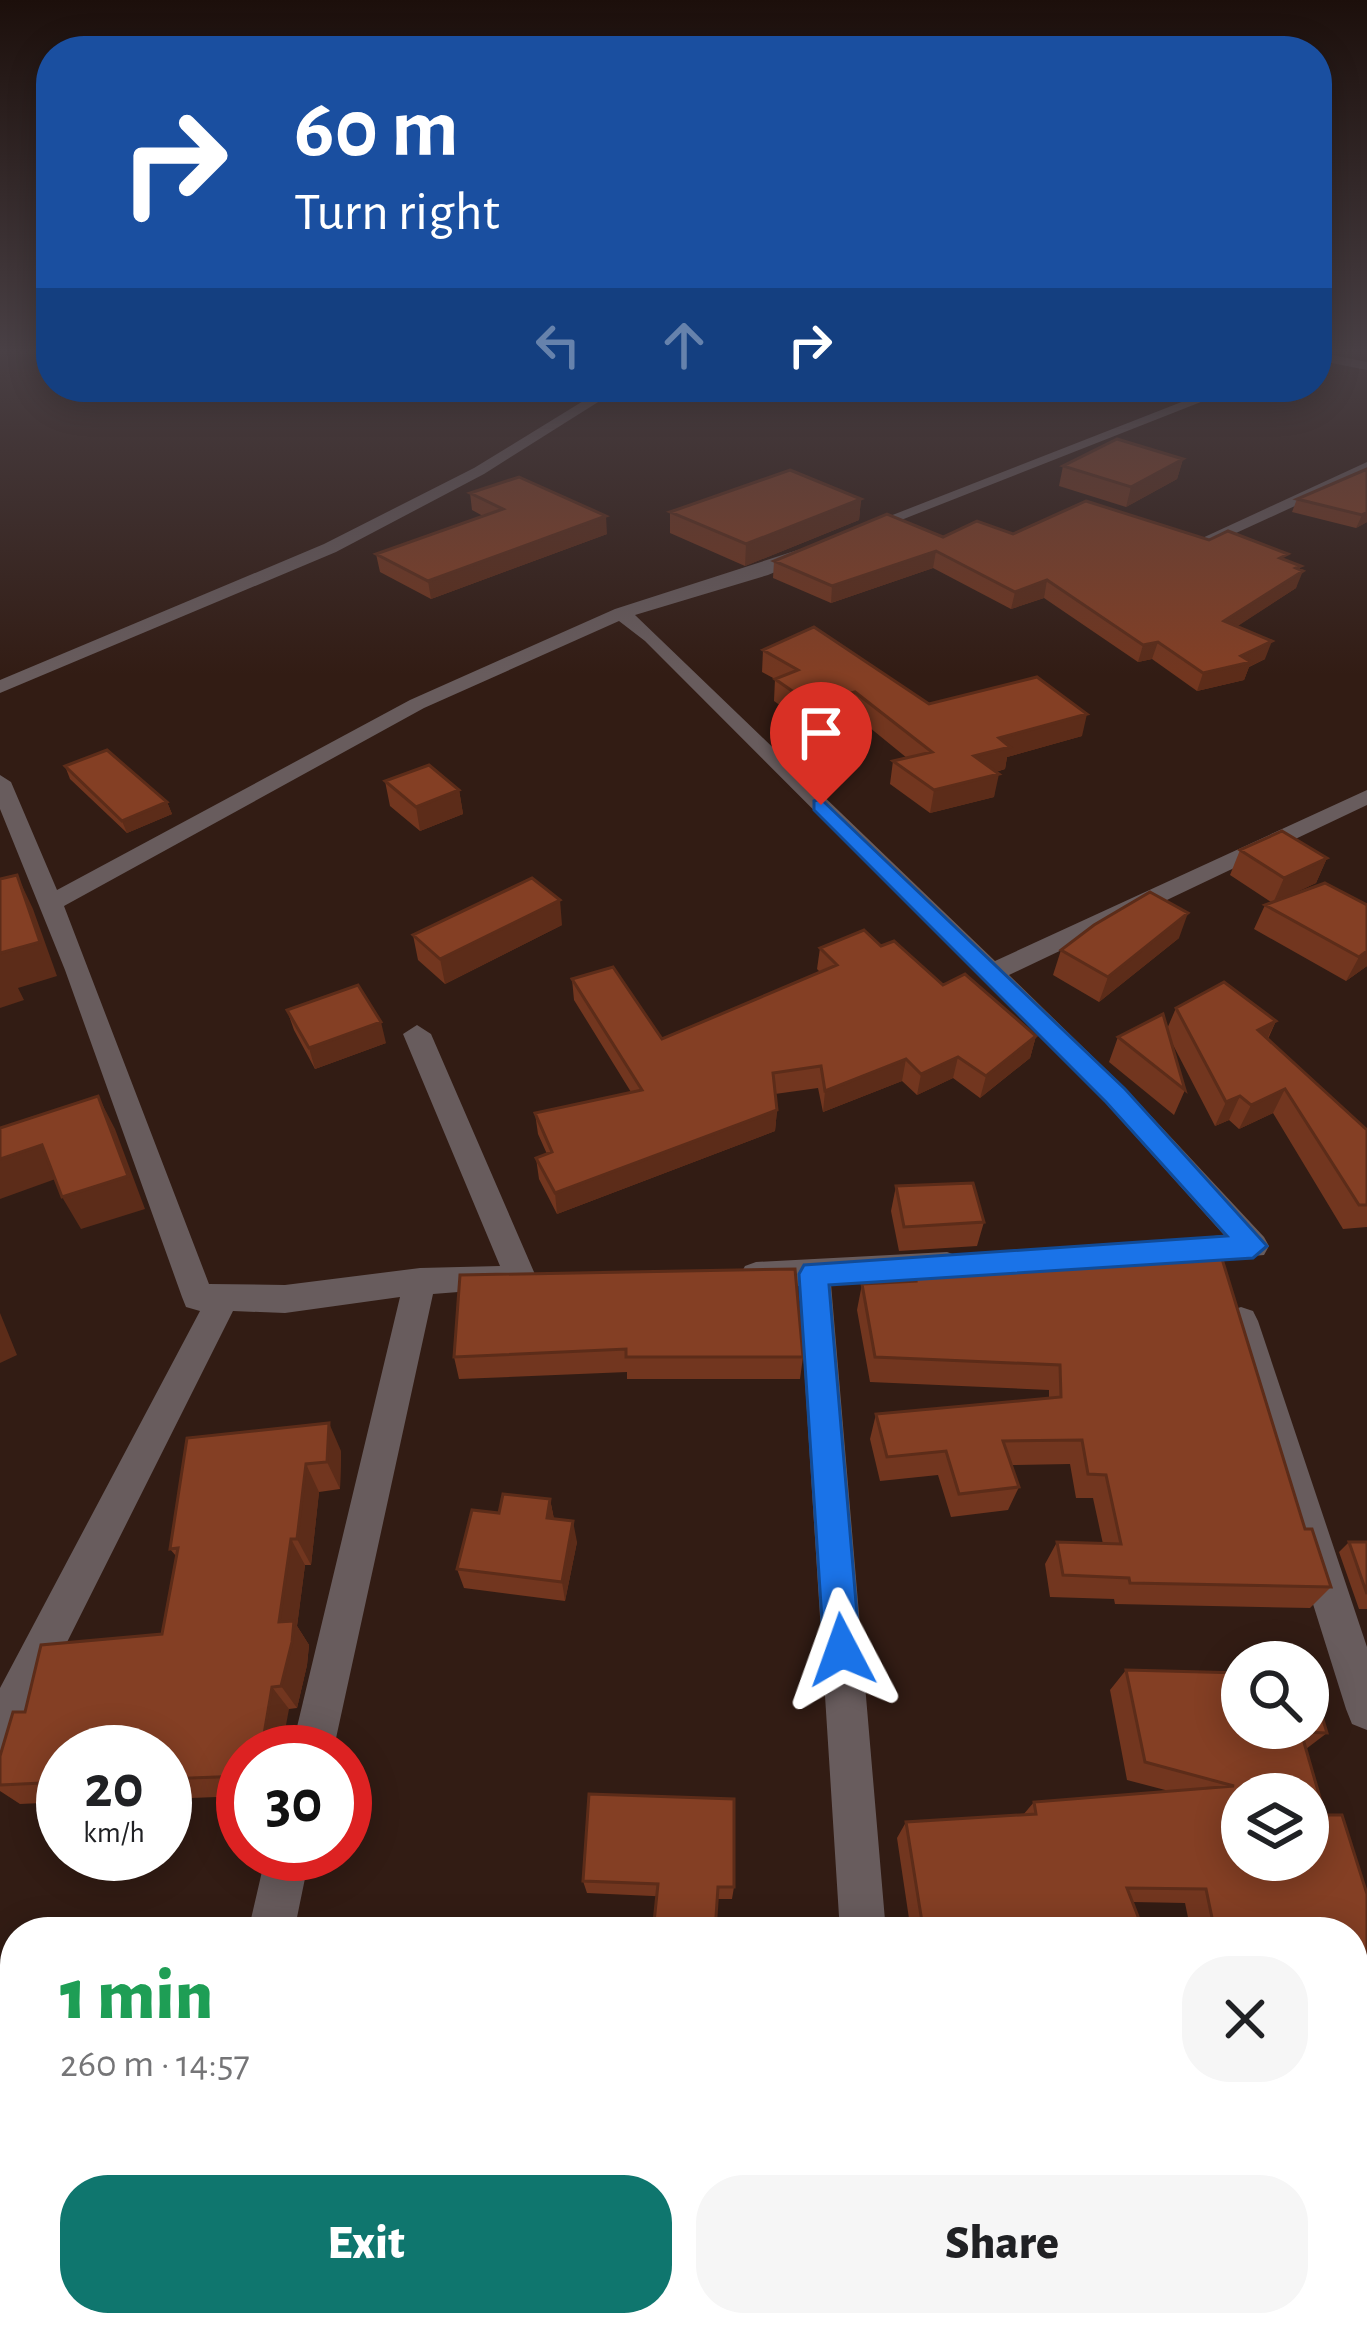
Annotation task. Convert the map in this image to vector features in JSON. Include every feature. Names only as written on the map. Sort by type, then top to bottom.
[{"type":"street","points":[[0,687],[330,548],[500,457]]},
{"type":"street","points":[[843,538],[1052,457]]},
{"type":"street","points":[[1206,540],[1367,467]]},
{"type":"street","points":[[51,903],[417,704],[621,613],[763,572],[824,545]]},
{"type":"street","points":[[621,613],[652,637],[1115,1095],[1253,1246],[1122,1253]]},
{"type":"street","points":[[0,782],[51,903],[116,1113],[197,1298],[285,1299],[420,1280],[532,1279],[416,1034]]},
{"type":"street","points":[[991,974],[1367,796]]},
{"type":"street","points":[[1216,1247],[1367,1709]]},
{"type":"street","points":[[724,1275],[980,1263]]},
{"type":"street","points":[[814,1274],[862,1917]]},
{"type":"street","points":[[318,1725],[420,1280]]},
{"type":"street","points":[[0,1731],[224,1297]]},
{"type":"street","points":[[274,1917],[283,1881]]},
{"type":"building","points":[[1081,457],[1183,459],[1131,487],[1063,466]]},
{"type":"building","points":[[1367,469],[1367,512],[1362,515],[1297,499]]},
{"type":"building","points":[[790,470],[861,499],[746,544],[670,512]]},
{"type":"building","points":[[519,477],[606,516],[428,581],[376,554],[503,509],[470,493]]},
{"type":"building","points":[[1086,501],[1209,540],[1228,531],[1288,554],[1280,558],[1303,571],[1224,621],[1272,641],[1241,656],[1251,662],[1203,673],[1158,642],[1143,645],[1047,580],[1015,592],[936,551],[832,586],[774,561],[887,514],[943,537],[977,521],[1013,534]]},
{"type":"building","points":[[814,627],[929,704],[1037,677],[1087,714],[999,738],[1010,747],[974,756],[999,774],[934,790],[893,761],[932,752],[855,692],[811,704],[775,679],[798,670],[763,650]]},
{"type":"building","points":[[107,750],[167,802],[122,821],[65,766]]},
{"type":"building","points":[[429,765],[459,790],[416,807],[385,781]]},
{"type":"building","points":[[1282,831],[1327,858],[1284,878],[1240,850]]},
{"type":"building","points":[[17,875],[40,942],[0,953],[0,879]]},
{"type":"building","points":[[532,878],[560,900],[440,959],[413,935]]},
{"type":"building","points":[[1325,883],[1367,905],[1367,951],[1359,957],[1265,905]]},
{"type":"building","points":[[1150,892],[1188,913],[1108,977],[1061,950],[1094,925]]},
{"type":"building","points":[[864,930],[881,946],[894,941],[943,985],[965,974],[1036,1036],[986,1076],[958,1057],[921,1074],[906,1059],[825,1091],[821,1066],[773,1073],[777,1110],[555,1193],[536,1158],[552,1152],[535,1113],[642,1090],[572,979],[613,967],[662,1039],[837,965],[820,948]]},
{"type":"building","points":[[1224,982],[1276,1021],[1258,1030],[1367,1130],[1367,1205],[1359,1205],[1285,1089],[1251,1105],[1240,1096],[1226,1102],[1176,1008]]},
{"type":"building","points":[[358,985],[381,1022],[309,1048],[287,1010]]},
{"type":"building","points":[[1163,1014],[1185,1090],[1118,1037]]},
{"type":"building","points":[[98,1096],[128,1176],[62,1197],[42,1145],[0,1159],[0,1128]]},
{"type":"building","points":[[973,1183],[984,1222],[904,1227],[896,1186]]},
{"type":"building","points":[[1142,1245],[1219,1249],[1305,1529],[1312,1529],[1331,1587],[1130,1583],[1129,1578],[1063,1575],[1057,1542],[1121,1544],[1106,1475],[1088,1474],[1082,1440],[1003,1441],[1019,1487],[959,1494],[946,1451],[887,1457],[876,1414],[1061,1397],[1060,1365],[875,1357],[862,1284],[916,1281],[912,1259]]},
{"type":"building","points":[[795,1269],[803,1357],[626,1357],[626,1349],[454,1357],[460,1275]]},
{"type":"building","points":[[329,1423],[327,1462],[306,1464],[297,1539],[291,1539],[279,1622],[294,1621],[292,1642],[281,1686],[272,1687],[266,1725],[216,1725],[216,1777],[192,1778],[192,1725],[36,1725],[36,1783],[0,1785],[0,1756],[13,1712],[25,1712],[41,1645],[162,1634],[178,1548],[170,1549],[187,1438]]},
{"type":"building","points":[[503,1494],[550,1499],[547,1518],[573,1521],[562,1582],[457,1569],[472,1510],[499,1513]]},
{"type":"building","points":[[1349,1542],[1367,1542],[1367,1594]]},
{"type":"building","points":[[1126,1670],[1221,1672],[1221,1749],[1306,1749],[1313,1773],[1221,1773],[1221,1782],[1145,1762]]},
{"type":"building","points":[[1221,1787],[1221,1881],[1329,1881],[1329,1815],[1342,1815],[1367,1894],[1367,1917],[1212,1917],[1206,1889],[1127,1888],[1138,1917],[921,1917],[906,1822],[1036,1814],[1034,1802]]},
{"type":"building","points":[[589,1794],[734,1799],[734,1887],[718,1887],[716,1917],[655,1917],[658,1884],[583,1881]]},
{"type":"route","points":[[821,805],[1115,1095],[1253,1246],[814,1274],[842,1650]]}]
